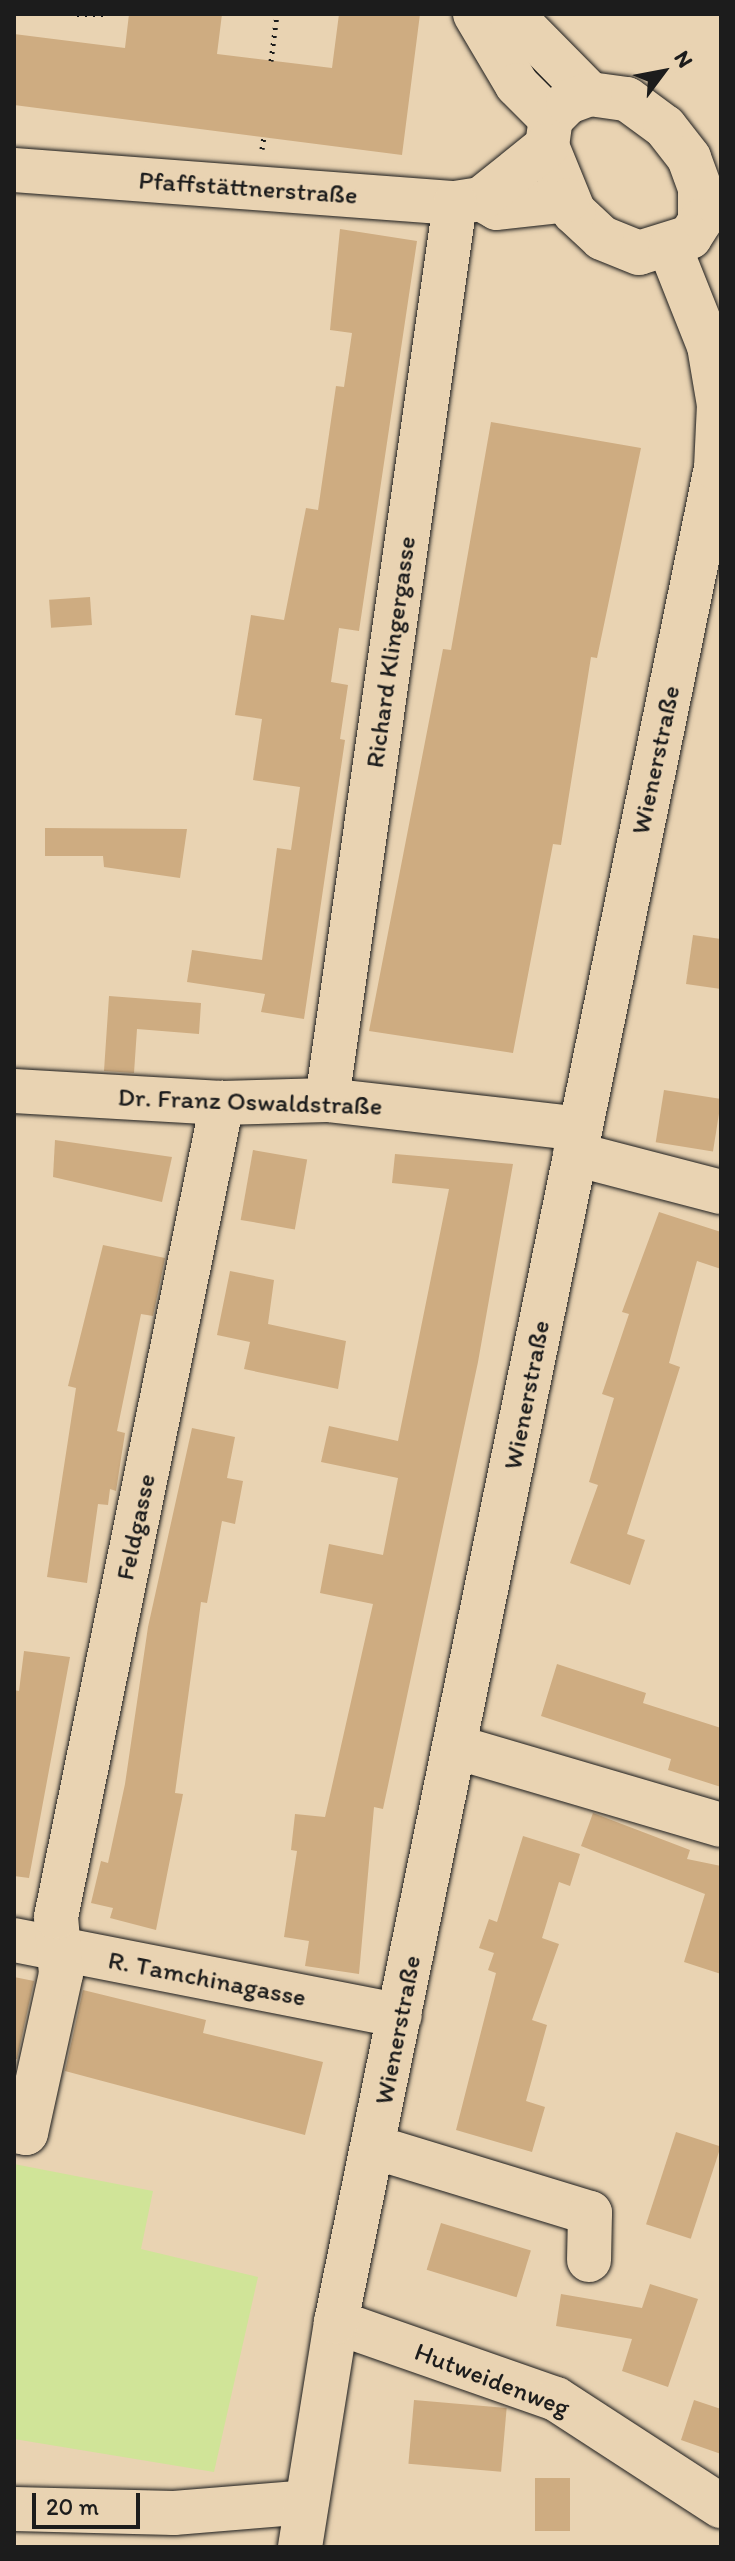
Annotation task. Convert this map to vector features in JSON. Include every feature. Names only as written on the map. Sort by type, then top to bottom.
[{"type":"street","points":[[475,14],[549,133],[568,200],[602,238],[639,253],[697,229]]},
{"type":"street","points":[[468,201],[549,133],[568,102],[590,94],[511,14]]},
{"type":"street","name":"Wienerstraße","points":[[300,2547],[336,2322],[578,1142],[708,574],[719,405],[709,346],[697,229],[705,163],[665,127],[627,99],[590,94]]},
{"type":"street","name":"Pfaffstättnerstraße","points":[[14,170],[468,201],[497,208],[568,200]]},
{"type":"street","name":"Richard Klingergasse","points":[[327,1100],[468,201]]},
{"type":"street","name":"Dr. Franz Oswaldstraße","points":[[14,1091],[222,1103],[327,1100],[578,1142],[721,1192]]},
{"type":"street","name":"Feldgasse","points":[[14,2131],[26,2133],[61,1974],[56,1917],[222,1103]]},
{"type":"street","points":[[456,1747],[721,1825]]},
{"type":"street","name":"R. Tamchinagasse","points":[[14,1940],[400,2016]]},
{"type":"street","points":[[374,2147],[590,2213],[589,2260]]},
{"type":"street","name":"Hutweidenweg","points":[[336,2322],[556,2399],[721,2506]]},
{"type":"street","points":[[14,2509],[174,2513],[307,2502]]},
{"type":"path","points":[[77,14],[103,14]]},
{"type":"path","points":[[271,61],[277,14]]},
{"type":"green space","points":[[14,2164],[153,2191],[141,2249],[258,2277],[214,2472],[14,2439]]},
{"type":"building","points":[[129,14],[222,14],[217,54],[332,68],[339,14],[420,14],[402,155],[14,105],[14,34],[125,48]]},
{"type":"building","points":[[340,229],[417,241],[359,631],[339,628],[331,682],[348,685],[340,739],[345,740],[304,1019],[261,1012],[265,994],[187,982],[192,950],[262,960],[277,848],[291,850],[300,787],[253,780],[262,719],[235,715],[251,615],[284,620],[306,508],[318,510],[336,386],[344,387],[352,333],[330,330]]},
{"type":"building","points":[[491,422],[641,448],[597,658],[591,657],[561,845],[553,844],[513,1053],[369,1031],[443,649],[451,650]]},
{"type":"building","points":[[90,597],[92,625],[51,628],[49,600]]},
{"type":"building","points":[[45,828],[187,829],[180,878],[104,867],[103,856],[45,856]]},
{"type":"building","points":[[693,935],[721,939],[721,989],[686,984]]},
{"type":"building","points":[[109,996],[201,1003],[199,1034],[137,1029],[134,1073],[104,1071]]},
{"type":"building","points":[[664,1090],[721,1099],[713,1151],[656,1142]]},
{"type":"building","points":[[55,1140],[172,1157],[162,1202],[53,1177]]},
{"type":"building","points":[[253,1150],[307,1160],[295,1229],[241,1220]]},
{"type":"building","points":[[395,1154],[513,1164],[478,1362],[383,1809],[374,1807],[359,1974],[305,1966],[309,1941],[284,1937],[297,1851],[291,1850],[295,1814],[325,1817],[373,1604],[320,1593],[329,1544],[383,1555],[398,1478],[321,1462],[329,1426],[398,1441],[449,1189],[392,1183]]},
{"type":"building","points":[[659,1212],[721,1232],[721,1269],[697,1261],[669,1363],[680,1367],[627,1534],[645,1540],[630,1585],[570,1563],[598,1485],[589,1482],[614,1398],[602,1394],[629,1314],[622,1312]]},
{"type":"building","points":[[103,1245],[165,1258],[153,1316],[141,1314],[117,1431],[125,1433],[116,1491],[110,1489],[108,1505],[98,1504],[87,1583],[47,1577],[76,1388],[68,1386]]},
{"type":"building","points":[[230,1271],[274,1280],[268,1324],[346,1341],[338,1389],[244,1369],[250,1342],[217,1335]]},
{"type":"building","points":[[192,1428],[235,1437],[227,1478],[243,1481],[235,1524],[222,1521],[207,1603],[201,1602],[175,1793],[183,1794],[156,1930],[110,1918],[113,1908],[91,1903],[101,1861],[108,1863],[125,1784],[148,1627]]},
{"type":"building","points":[[24,1651],[70,1657],[29,1878],[14,1876],[14,1690],[19,1691]]},
{"type":"building","points":[[557,1664],[646,1693],[643,1703],[721,1728],[721,1787],[668,1770],[671,1759],[541,1716]]},
{"type":"building","points":[[593,1813],[690,1850],[687,1859],[721,1866],[721,1974],[684,1962],[705,1894],[581,1846]]},
{"type":"building","points":[[523,1836],[580,1854],[570,1886],[559,1882],[542,1938],[559,1944],[532,2020],[547,2025],[526,2101],[545,2107],[532,2152],[456,2130],[496,1973],[488,1970],[494,1953],[479,1948],[489,1919],[497,1922]]},
{"type":"building","points":[[14,1977],[34,1981],[17,2059],[14,2059]]},
{"type":"building","points":[[83,1990],[206,2020],[203,2033],[323,2062],[305,2135],[65,2071]]},
{"type":"building","points":[[676,2132],[721,2147],[691,2239],[646,2224]]},
{"type":"building","points":[[441,2223],[531,2250],[517,2297],[427,2270]]},
{"type":"building","points":[[650,2284],[698,2299],[668,2387],[622,2371],[632,2339],[556,2326],[561,2294],[642,2308]]},
{"type":"building","points":[[414,2400],[507,2408],[501,2472],[408,2464]]},
{"type":"building","points":[[694,2400],[721,2409],[721,2454],[681,2440]]},
{"type":"building","points":[[535,2478],[570,2478],[570,2531],[535,2531]]}]
